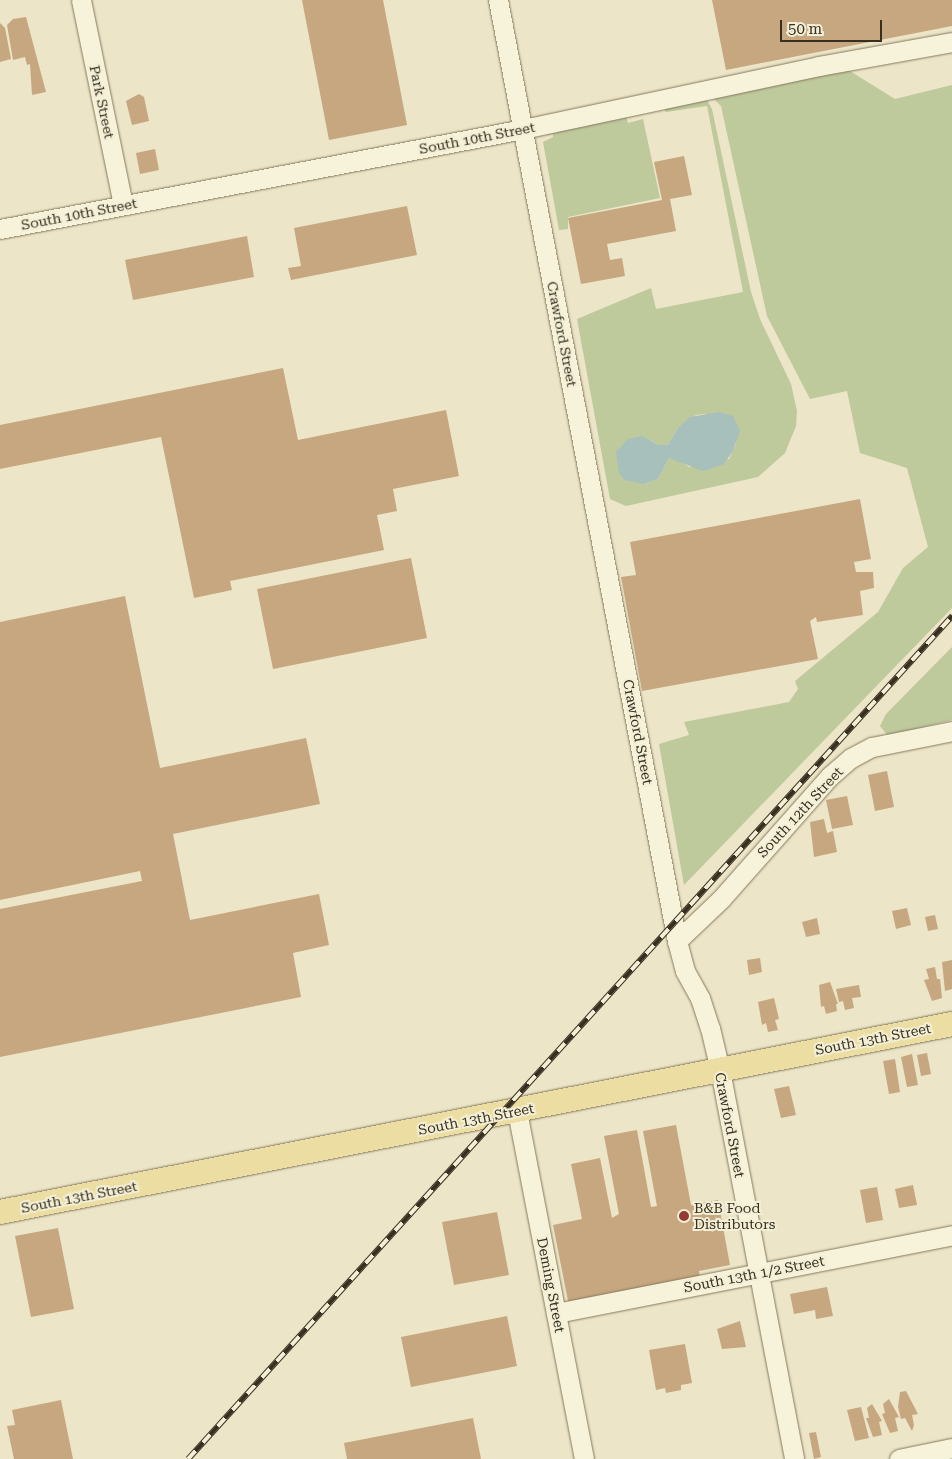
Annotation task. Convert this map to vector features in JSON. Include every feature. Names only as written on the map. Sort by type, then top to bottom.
[{"type":"main road","name":"South 13th Street","points":[[0,1212],[952,1024]]},
{"type":"street","name":"Park Street","points":[[81,0],[123,205]]},
{"type":"street","name":"Crawford Street","points":[[498,0],[677,941],[685,971],[700,998],[710,1028],[720,1070],[794,1459]]},
{"type":"street","name":"South 10th Street","points":[[0,229],[523,129],[819,66],[952,42]]},
{"type":"street","name":"South 12th Street","points":[[677,941],[721,899],[830,776],[851,758],[872,747],[952,731]]},
{"type":"street","name":"Deming Street","points":[[517,1111],[584,1459]]},
{"type":"street","name":"South 13th 1/2 Street","points":[[556,1313],[952,1235]]},
{"type":"street","points":[[899,1459],[952,1448]]},
{"type":"green space","points":[[845,68],[895,99],[952,85],[952,608],[684,885],[659,744],[689,735],[684,722],[789,702],[798,689],[795,681],[878,612],[903,568],[928,547],[907,468],[860,453],[847,391],[810,399],[767,316],[721,106],[710,95]]},
{"type":"green space","points":[[706,98],[712,109],[751,292],[760,319],[791,384],[797,411],[796,426],[785,453],[758,477],[626,506],[610,499],[577,319],[651,288],[656,309],[743,292],[707,106],[666,112],[664,109]],"holes":[[[705,414],[736,444],[729,459],[689,467],[679,460],[669,458],[658,479],[644,484],[643,436],[658,445],[668,445],[677,429],[696,415]]]},
{"type":"green space","points":[[626,116],[628,123],[643,119],[660,198],[568,217],[568,229],[559,230],[543,142],[553,137],[553,134],[546,135],[545,130]]},
{"type":"green space","points":[[952,647],[952,720],[888,736],[880,726],[886,714]]},
{"type":"water","points":[[719,412],[733,416],[740,431],[733,451],[724,464],[703,471],[669,458],[658,479],[644,484],[625,480],[619,473],[616,452],[628,439],[643,436],[658,445],[668,445],[677,429],[690,417]]},
{"type":"building","points":[[302,0],[383,0],[407,125],[329,140]]},
{"type":"building","points":[[712,0],[952,0],[952,26],[726,70]]},
{"type":"building","points":[[26,17],[46,92],[32,95],[30,64],[27,65],[25,57],[13,60],[7,25],[13,19]]},
{"type":"building","points":[[0,23],[5,28],[11,59],[0,62]]},
{"type":"building","points":[[139,94],[144,97],[149,121],[132,125],[126,101]]},
{"type":"building","points":[[155,149],[159,170],[140,174],[136,153]]},
{"type":"building","points":[[684,156],[692,195],[670,199],[676,231],[607,244],[610,260],[622,258],[625,276],[581,284],[568,218],[662,200],[654,162]]},
{"type":"building","points":[[407,206],[417,255],[291,280],[288,268],[301,266],[294,228]]},
{"type":"building","points":[[247,236],[254,277],[133,300],[125,260]]},
{"type":"building","points":[[283,368],[298,440],[446,410],[459,476],[393,489],[397,511],[377,515],[384,550],[230,581],[232,590],[194,598],[161,437],[0,469],[0,425]]},
{"type":"building","points":[[860,499],[871,559],[854,562],[856,572],[873,572],[874,588],[860,591],[863,615],[817,622],[816,617],[810,621],[818,659],[642,691],[621,577],[636,575],[630,542]]},
{"type":"building","points":[[411,558],[427,638],[273,669],[257,589]]},
{"type":"building","points":[[125,596],[160,768],[306,738],[320,804],[173,834],[190,920],[319,894],[329,945],[293,953],[301,997],[0,1057],[0,909],[142,881],[140,871],[0,900],[0,622]]},
{"type":"building","points":[[887,771],[894,807],[875,811],[868,775]]},
{"type":"building","points":[[847,796],[853,825],[832,829],[826,800]]},
{"type":"building","points":[[824,819],[827,833],[833,831],[837,852],[814,857],[810,822]]},
{"type":"building","points":[[907,908],[911,925],[896,929],[892,911]]},
{"type":"building","points":[[935,915],[938,929],[928,931],[925,917]]},
{"type":"building","points":[[817,918],[820,934],[806,937],[802,922]]},
{"type":"building","points":[[760,958],[762,972],[749,975],[747,960]]},
{"type":"building","points":[[952,960],[952,989],[945,991],[942,962]]},
{"type":"building","points":[[935,967],[937,979],[940,979],[942,998],[932,1001],[924,980],[929,979],[926,969]]},
{"type":"building","points":[[830,982],[838,1004],[836,1004],[837,1011],[826,1014],[824,1006],[821,1007],[819,985]]},
{"type":"building","points":[[859,985],[861,997],[852,998],[854,1008],[845,1010],[843,1001],[839,1002],[836,989]]},
{"type":"building","points":[[774,998],[779,1019],[775,1020],[778,1030],[768,1032],[766,1023],[762,1025],[758,1002]]},
{"type":"building","points":[[927,1053],[931,1074],[921,1076],[917,1055]]},
{"type":"building","points":[[912,1054],[918,1085],[907,1087],[901,1057]]},
{"type":"building","points":[[895,1059],[900,1092],[889,1094],[883,1061]]},
{"type":"building","points":[[789,1086],[796,1115],[781,1118],[774,1089]]},
{"type":"building","name":"B&B Food Distributors","points":[[676,1125],[691,1205],[718,1200],[730,1265],[699,1271],[700,1278],[569,1306],[553,1225],[582,1219],[571,1164],[600,1158],[612,1218],[619,1214],[604,1136],[637,1130],[651,1207],[657,1206],[643,1131]]},
{"type":"building","points":[[913,1185],[917,1205],[899,1208],[895,1189]]},
{"type":"building","points":[[877,1187],[883,1220],[866,1223],[860,1190]]},
{"type":"building","points":[[497,1212],[509,1275],[454,1285],[442,1222]]},
{"type":"building","points":[[58,1228],[74,1309],[31,1317],[15,1236]]},
{"type":"building","points":[[827,1287],[833,1316],[816,1319],[815,1310],[794,1314],[790,1294]]},
{"type":"building","points":[[507,1316],[517,1366],[411,1387],[401,1337]]},
{"type":"building","points":[[740,1321],[746,1347],[722,1349],[717,1329]]},
{"type":"building","points":[[685,1344],[692,1383],[681,1385],[681,1390],[666,1393],[665,1388],[656,1390],[649,1350]]},
{"type":"building","points":[[906,1391],[918,1414],[912,1415],[914,1425],[912,1431],[905,1418],[901,1419],[898,1407],[900,1392]]},
{"type":"building","points":[[889,1399],[899,1417],[895,1418],[898,1431],[890,1433],[882,1414],[885,1413],[883,1404]]},
{"type":"building","points":[[61,1400],[73,1459],[14,1459],[7,1426],[15,1425],[12,1410]]},
{"type":"building","points":[[872,1404],[882,1421],[879,1422],[882,1435],[873,1437],[866,1418],[869,1418],[867,1408]]},
{"type":"building","points":[[861,1407],[869,1438],[855,1441],[847,1410]]},
{"type":"building","points":[[473,1418],[481,1459],[347,1459],[344,1443]]},
{"type":"building","points":[[816,1432],[821,1457],[814,1459],[809,1433]]},
{"type":"railway","points":[[188,1459],[952,616]]},
{"type":"place","name":"B&B Food Distributors","points":[[684,1216]]}]
